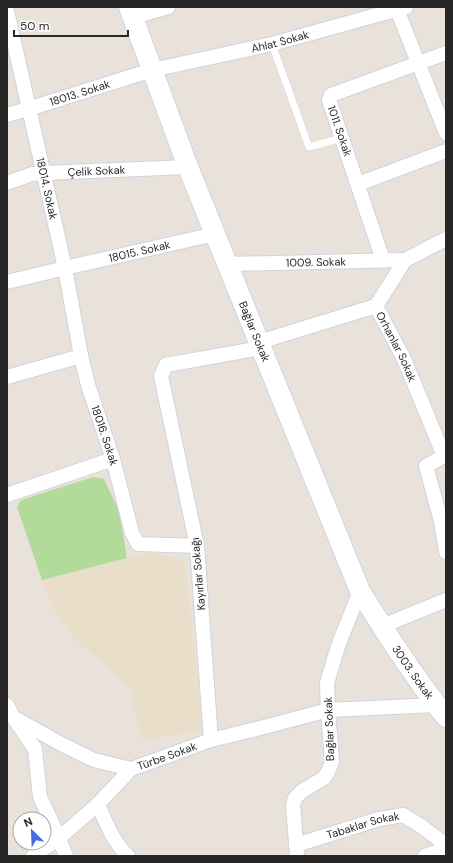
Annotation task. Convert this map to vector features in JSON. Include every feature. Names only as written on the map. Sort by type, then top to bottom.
[{"type":"main road","name":"Bağlar Sokak","points":[[131,12],[188,167],[360,591],[382,626]]},
{"type":"main road","name":"3003. Sokak","points":[[382,626],[441,711]]},
{"type":"street","points":[[131,12],[168,7]]},
{"type":"street","points":[[400,8],[418,63],[446,133]]},
{"type":"street","name":"Ahlat Sokak","points":[[152,70],[272,44],[400,8]]},
{"type":"street","name":"18014. Sokak","points":[[7,11],[64,268]]},
{"type":"street","name":"1011. Sokak","points":[[383,260],[329,100],[331,95],[446,53]]},
{"type":"street","name":"18013. Sokak","points":[[7,115],[152,70]]},
{"type":"street","points":[[358,184],[446,151]]},
{"type":"street","name":"Çelik Sokak","points":[[7,184],[32,174],[188,167]]},
{"type":"street","name":"18015. Sokak","points":[[7,282],[215,234]]},
{"type":"street","points":[[376,306],[405,260],[446,239]]},
{"type":"street","name":"1009. Sokak","points":[[227,264],[405,260]]},
{"type":"street","name":"18016. Sokak","points":[[64,268],[88,385],[113,459],[132,533],[138,544],[197,546]]},
{"type":"street","name":"Orhanlar Sokak","points":[[166,365],[260,345],[376,306],[404,359],[445,456]]},
{"type":"street","points":[[7,377],[81,356]]},
{"type":"street","name":"Kayırlar Sokağı","points":[[166,365],[161,376],[197,546],[211,740]]},
{"type":"street","points":[[445,456],[426,466],[446,552]]},
{"type":"street","points":[[7,495],[113,459]]},
{"type":"street","name":"Bağlar Sokak","points":[[296,850],[293,805],[295,798],[302,791],[324,778],[332,761],[328,710],[328,683],[338,646],[360,591]]},
{"type":"street","points":[[382,626],[446,600]]},
{"type":"street","name":"Türbe Sokak","points":[[10,711],[63,745],[94,760],[130,769],[211,740],[328,710],[441,711]]},
{"type":"street","points":[[10,711],[36,749],[40,797],[66,856]]},
{"type":"street","points":[[33,856],[59,838],[98,804],[130,769]]},
{"type":"street","points":[[98,804],[106,825],[115,840],[128,856]]},
{"type":"street","name":"Tabaklar Sokak","points":[[296,850],[379,819],[403,815],[421,826],[446,846]]},
{"type":"street","points":[[425,856],[446,849]]},
{"type":"lane","points":[[272,44],[309,147],[342,138]]},
{"type":"shaded area","points":[[151,552],[185,561],[203,730],[141,740],[130,687],[74,638],[51,606],[42,580]]},
{"type":"green space","points":[[93,477],[104,479],[119,511],[127,558],[42,580],[17,507],[21,500]]}]
